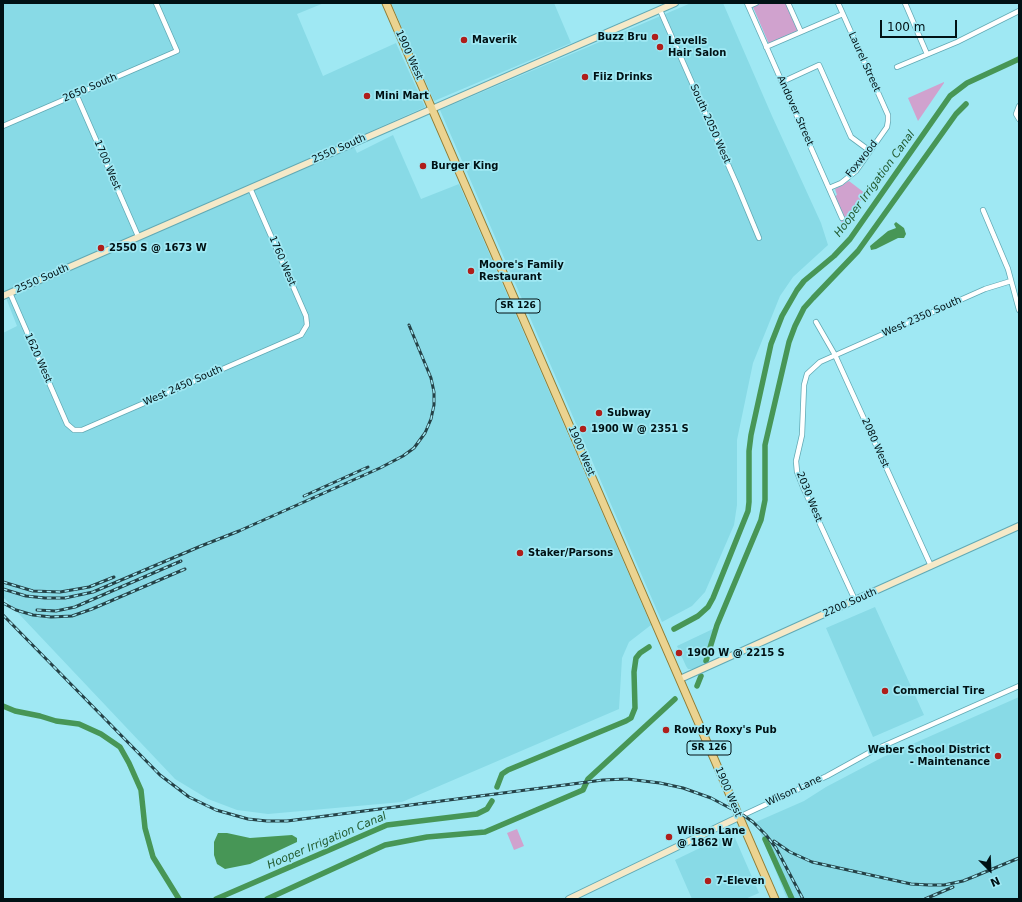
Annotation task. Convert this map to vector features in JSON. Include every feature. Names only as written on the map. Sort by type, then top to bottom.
[{"type":"main road","name":"1900 West","points":[[386,3],[775,899]]},
{"type":"main road","name":"2550 South","points":[[3,296],[675,3]]},
{"type":"main road","name":"2200 South","points":[[680,679],[1019,526]]},
{"type":"main road","name":"Wilson Lane","points":[[569,899],[739,817]]},
{"type":"street","name":"2650 South","points":[[3,126],[177,51],[156,3]]},
{"type":"street","points":[[748,5],[756,3]]},
{"type":"street","points":[[788,3],[800,32]]},
{"type":"street","name":"Laurel Street","points":[[838,3],[888,115],[888,121]]},
{"type":"street","points":[[905,3],[927,54]]},
{"type":"street","name":"Andover Street","points":[[748,5],[842,218]]},
{"type":"street","name":"South 2050 West","points":[[660,10],[737,185],[758,238]]},
{"type":"street","points":[[897,67],[956,42],[1019,11]]},
{"type":"street","points":[[766,47],[843,14]]},
{"type":"street","points":[[782,82],[819,65],[851,137],[870,151]]},
{"type":"street","name":"1700 West","points":[[76,94],[138,236]]},
{"type":"street","points":[[1019,106],[1016,114],[1019,119]]},
{"type":"street","name":"Foxwood","points":[[829,188],[841,183],[856,171],[887,127],[888,121]]},
{"type":"street","name":"1760 West","points":[[250,188],[306,316],[307,325],[301,335]]},
{"type":"street","points":[[983,210],[1008,269],[1019,310]]},
{"type":"street","name":"West 2350 South","points":[[835,356],[985,289],[1011,282]]},
{"type":"street","name":"1620 West","points":[[10,293],[66,424]]},
{"type":"street","name":"2080 West","points":[[816,322],[835,356],[930,566]]},
{"type":"street","name":"West 2450 South","points":[[66,424],[74,430],[82,430],[301,335]]},
{"type":"street","name":"2030 West","points":[[835,356],[820,362],[807,374],[804,385],[802,435],[796,461],[803,487],[855,600]]},
{"type":"street","name":"Wilson Lane","points":[[739,817],[827,776],[874,750],[1019,686]]},
{"type":"shaded area","points":[[3,3],[324,3],[297,14],[323,76],[396,43],[425,107],[351,140],[357,153],[393,135],[421,199],[459,184],[651,625],[629,642],[622,658],[619,709],[402,802],[268,814],[237,810],[208,799],[175,779],[3,597],[3,333],[17,326],[6,298],[3,299]]},
{"type":"shaded area","points":[[391,3],[554,3],[571,43],[434,101]]},
{"type":"shaded area","points":[[691,3],[723,3],[772,116],[821,223],[828,245],[793,277],[780,296],[753,363],[737,440],[737,505],[734,525],[705,592],[692,606],[662,622],[440,110]]},
{"type":"shaded area","points":[[762,3],[786,3],[798,31],[769,44],[753,7]]},
{"type":"shaded area","points":[[944,83],[918,121],[908,98]]},
{"type":"shaded area","points":[[849,181],[866,194],[842,225],[841,221],[844,217],[835,196],[837,195],[835,189]]},
{"type":"shaded area","points":[[896,222],[904,228],[906,234],[904,238],[898,238],[871,250],[870,246],[888,231],[896,228],[894,224]]},
{"type":"shaded area","points":[[875,607],[924,715],[873,737],[826,628]]},
{"type":"shaded area","points":[[715,628],[703,665],[693,669],[688,669],[677,646]]},
{"type":"shaded area","points":[[1019,697],[1019,899],[787,899],[756,822],[804,801],[826,787],[883,757]]},
{"type":"shaded area","points":[[517,829],[524,846],[514,850],[507,833]]},
{"type":"shaded area","points":[[218,833],[227,833],[250,838],[292,835],[297,838],[297,842],[250,864],[225,869],[217,864],[214,855],[214,842]]},
{"type":"shaded area","points":[[727,835],[732,835],[735,838],[759,893],[745,899],[692,899],[675,860]]},
{"type":"waterway","name":"Hooper Irrigation Canal","points":[[674,629],[698,616],[708,607],[748,511],[749,451],[751,435],[771,344],[782,316],[797,290],[804,281],[834,256],[850,239],[950,96],[967,83],[1019,59]]},
{"type":"waterway","points":[[706,661],[717,625],[761,520],[765,500],[765,445],[789,342],[795,326],[804,308],[858,251],[956,114],[966,104]]},
{"type":"waterway","name":"Hooper Irrigation Canal","points":[[497,787],[502,774],[508,770],[631,718],[635,708],[634,672],[636,658],[640,653],[649,647]]},
{"type":"waterway","points":[[697,686],[701,676]]},
{"type":"waterway","points":[[267,899],[385,845],[427,837],[485,832],[583,790],[588,779],[675,699]]},
{"type":"waterway","points":[[3,706],[15,711],[56,721],[79,724],[101,734],[120,747],[141,790],[145,828],[153,857],[179,899]]},
{"type":"waterway","name":"Hooper Irrigation Canal","points":[[216,899],[387,825],[477,814],[487,809],[492,801]]},
{"type":"waterway","points":[[765,839],[792,899]]},
{"type":"railway","points":[[3,589],[26,596],[45,598],[65,598],[93,592],[239,531],[380,468],[403,456],[414,448],[425,433],[431,419],[434,405],[434,392],[431,378],[409,325]]},
{"type":"railway","points":[[304,496],[368,467]]},
{"type":"railway","points":[[37,610],[56,611],[75,607],[181,561]]},
{"type":"railway","points":[[3,603],[16,610],[33,615],[51,617],[72,616],[92,609],[185,569]]},
{"type":"railway","points":[[3,582],[33,591],[60,592],[89,587],[114,577]]},
{"type":"railway","points":[[3,615],[160,775],[189,797],[216,810],[248,819],[287,821],[603,780],[627,779],[660,783],[683,788],[711,798],[753,822],[776,848],[803,899]]},
{"type":"railway","points":[[774,841],[790,852],[812,862],[911,884],[944,885],[963,881],[978,875]]},
{"type":"railway","points":[[973,877],[1019,858]]},
{"type":"railway","points":[[925,899],[953,887]]},
{"type":"place","name":"Buzz Bru","points":[[655,37]]},
{"type":"place","name":"Maverik","points":[[464,40]]},
{"type":"place","name":"Levells Hair Salon","points":[[660,47]]},
{"type":"place","name":"Fiiz Drinks","points":[[585,77]]},
{"type":"place","name":"Mini Mart","points":[[367,96]]},
{"type":"place","name":"Burger King","points":[[423,166]]},
{"type":"place","name":"2550 S @ 1673 W","points":[[101,248]]},
{"type":"place","name":"Moore's Family Restaurant","points":[[471,271]]},
{"type":"place","name":"Subway","points":[[599,413]]},
{"type":"place","name":"1900 W @ 2351 S","points":[[583,429]]},
{"type":"place","name":"Staker/Parsons","points":[[520,553]]},
{"type":"place","name":"1900 W @ 2215 S","points":[[679,653]]},
{"type":"place","name":"Commercial Tire","points":[[885,691]]},
{"type":"place","name":"Rowdy Roxy's Pub","points":[[666,730]]},
{"type":"place","name":"Weber School District - Maintenance","points":[[998,756]]},
{"type":"place","name":"Wilson Lane @ 1862 W","points":[[669,837]]},
{"type":"place","name":"7-Eleven","points":[[708,881]]}]
